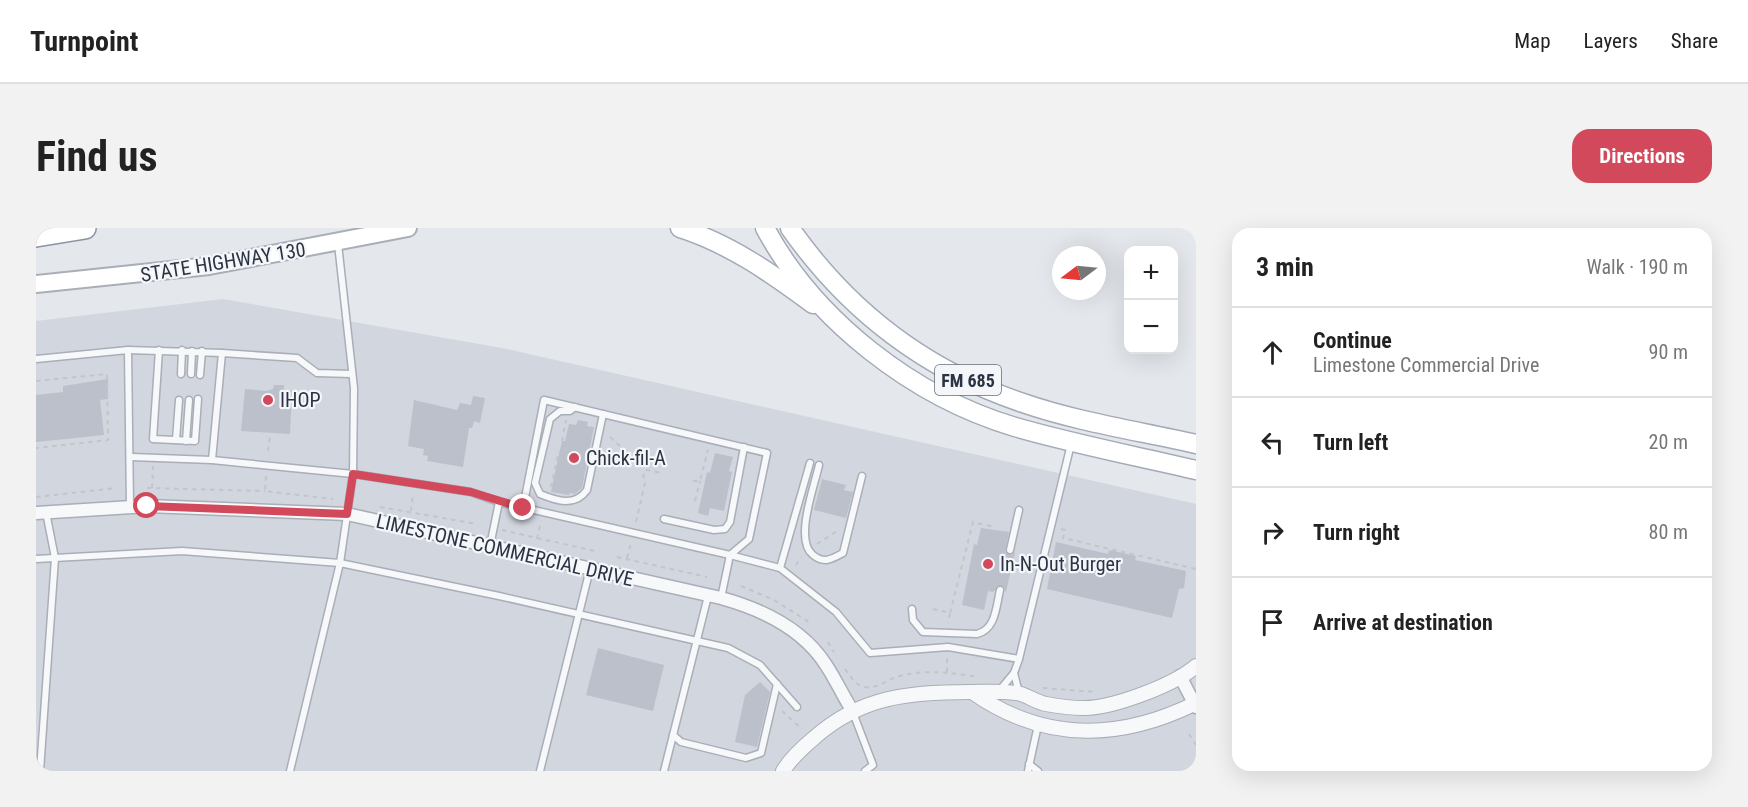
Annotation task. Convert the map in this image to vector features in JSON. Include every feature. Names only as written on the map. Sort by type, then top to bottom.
[{"type":"highway","points":[[36,236],[85,228]]},
{"type":"main road","name":"STATE HIGHWAY 130","points":[[36,284],[209,266],[338,244],[408,228]]},
{"type":"main road","name":"FM 685","points":[[680,228],[701,235],[753,261],[834,319],[863,346],[926,388],[1014,427],[1196,470]]},
{"type":"main road","name":"FM 685","points":[[765,228],[790,265],[834,319]]},
{"type":"main road","name":"FM 685","points":[[790,228],[807,253],[853,303],[900,342],[939,366],[978,386],[1024,403],[1196,444]]},
{"type":"street","name":"LIMESTONE COMMERCIAL DRIVE","points":[[41,513],[130,507],[347,514],[721,598],[748,605],[776,619],[806,641],[825,663],[852,710]]},
{"type":"street","points":[[783,771],[791,759],[838,718],[852,710],[897,696],[940,691],[998,691],[1019,693],[1043,703],[1083,709],[1113,704],[1180,676],[1196,666]]},
{"type":"street","points":[[972,692],[992,706],[1038,725],[1092,732],[1123,729],[1152,722],[1195,705],[1180,676]]},
{"type":"street","points":[[1038,725],[1043,703]]},
{"type":"lane","points":[[290,771],[340,563],[353,474],[352,374],[338,244]]},
{"type":"lane","points":[[36,359],[128,350],[182,350],[297,358],[317,373],[352,374]]},
{"type":"lane","points":[[128,350],[130,507]]},
{"type":"lane","points":[[159,350],[153,439],[195,441],[198,399]]},
{"type":"lane","points":[[181,374],[182,350]]},
{"type":"lane","points":[[191,374],[192,351]]},
{"type":"lane","points":[[200,375],[202,351]]},
{"type":"lane","points":[[212,460],[222,352]]},
{"type":"lane","points":[[176,440],[179,400]]},
{"type":"lane","points":[[186,441],[189,400]]},
{"type":"lane","points":[[523,508],[544,400],[767,453],[749,539],[730,555],[721,598]]},
{"type":"lane","points":[[575,407],[570,411],[560,411],[550,419],[535,483],[540,494],[552,499],[572,502],[581,498],[587,490],[603,414]]},
{"type":"lane","points":[[998,691],[1014,673],[1019,659],[1072,441]]},
{"type":"lane","points":[[664,519],[714,530],[724,529],[730,522],[744,447]]},
{"type":"lane","points":[[131,457],[212,460],[353,474],[471,492],[523,508],[780,568],[836,612],[870,653],[948,647],[1019,659]]},
{"type":"lane","points":[[780,568],[810,463]]},
{"type":"lane","points":[[819,465],[803,537],[807,551],[819,560],[830,560],[843,553],[862,476]]},
{"type":"lane","points":[[489,546],[499,502]]},
{"type":"lane","points":[[1010,550],[1019,510]]},
{"type":"lane","points":[[40,771],[55,558],[41,513]]},
{"type":"lane","points":[[36,559],[182,551],[340,563],[578,613],[728,648],[760,665],[797,707]]},
{"type":"lane","points":[[540,771],[590,569]]},
{"type":"lane","points":[[912,609],[913,620],[923,632],[976,634],[985,632],[992,625],[1000,590]]},
{"type":"lane","points":[[664,771],[708,595]]},
{"type":"lane","points":[[1014,673],[1019,693]]},
{"type":"lane","points":[[673,735],[681,742],[746,758],[756,756],[761,753],[777,684]]},
{"type":"lane","points":[[852,710],[873,765],[865,771]]},
{"type":"lane","points":[[1038,725],[1028,767],[1038,771]]},
{"type":"path","points":[[36,381],[107,374],[108,440],[36,448]]},
{"type":"path","points":[[562,441],[567,418]]},
{"type":"path","points":[[268,451],[270,436]]},
{"type":"path","points":[[695,501],[708,450]]},
{"type":"path","points":[[555,466],[559,451]]},
{"type":"path","points":[[152,488],[153,465]]},
{"type":"path","points":[[636,522],[645,483],[643,473],[647,470],[662,473]]},
{"type":"path","points":[[265,491],[266,473]]},
{"type":"path","points":[[693,481],[700,482]]},
{"type":"path","points":[[36,497],[117,488]]},
{"type":"path","points":[[147,488],[265,491],[333,498]]},
{"type":"path","points":[[411,511],[413,494]]},
{"type":"path","points":[[377,506],[477,524]]},
{"type":"path","points":[[948,626],[973,522],[994,527]]},
{"type":"path","points":[[1058,529],[1065,530],[1063,538],[1196,570]]},
{"type":"path","points":[[502,530],[595,551]]},
{"type":"path","points":[[627,558],[632,540]]},
{"type":"path","points":[[617,557],[666,570],[707,577]]},
{"type":"path","points":[[741,586],[774,600],[809,622]]},
{"type":"path","points":[[774,600],[776,596]]},
{"type":"path","points":[[933,609],[950,613]]},
{"type":"path","points":[[828,642],[835,654]]},
{"type":"path","points":[[947,655],[947,672]]},
{"type":"path","points":[[841,663],[855,682],[862,687],[872,687],[900,676],[921,672],[947,672],[979,677]]},
{"type":"path","points":[[1038,687],[1104,692]]},
{"type":"path","points":[[772,705],[802,729]]},
{"type":"path","points":[[1189,734],[1196,745]]},
{"type":"shaded area","points":[[223,299],[502,348],[1196,504],[1196,771],[36,771],[36,321]]},
{"type":"building","points":[[108,379],[108,399],[100,400],[104,435],[36,442],[36,395],[63,392],[63,386]]},
{"type":"building","name":"IHOP","points":[[274,385],[284,385],[284,390],[292,390],[290,434],[241,431],[245,389],[266,391],[273,389]]},
{"type":"building","points":[[473,396],[485,398],[480,423],[474,421],[472,428],[469,428],[463,467],[427,461],[428,456],[423,455],[424,449],[408,446],[414,400],[457,410],[460,403],[471,405]]},
{"type":"building","name":"Chick-fil-A","points":[[578,420],[588,422],[587,426],[594,427],[582,488],[575,494],[570,493],[569,495],[551,492],[562,441],[565,441],[569,424],[576,425]]},
{"type":"building","points":[[715,453],[733,457],[729,471],[732,472],[724,511],[710,508],[708,516],[698,513],[707,472],[710,473]]},
{"type":"building","points":[[822,479],[846,485],[844,490],[853,492],[846,518],[814,510]]},
{"type":"building","name":"In-N-Out Burger","points":[[981,528],[1009,532],[1005,552],[1011,555],[1015,552],[1006,592],[1000,585],[993,592],[988,591],[984,610],[962,605],[974,544],[977,545]]},
{"type":"building","points":[[1056,542],[1108,554],[1109,550],[1136,556],[1135,560],[1186,571],[1184,588],[1179,589],[1172,618],[1047,589]]},
{"type":"building","points":[[598,648],[664,665],[653,711],[586,695]]},
{"type":"building","points":[[760,682],[770,692],[757,747],[735,742],[745,695]]},
{"type":"place","name":"IHOP","points":[[268,400]]},
{"type":"place","name":"Chick-fil-A","points":[[574,458]]},
{"type":"place","name":"In-N-Out Burger","points":[[988,564]]},
{"type":"route","points":[[147,506],[347,514],[353,474],[471,492],[523,508]]}]
